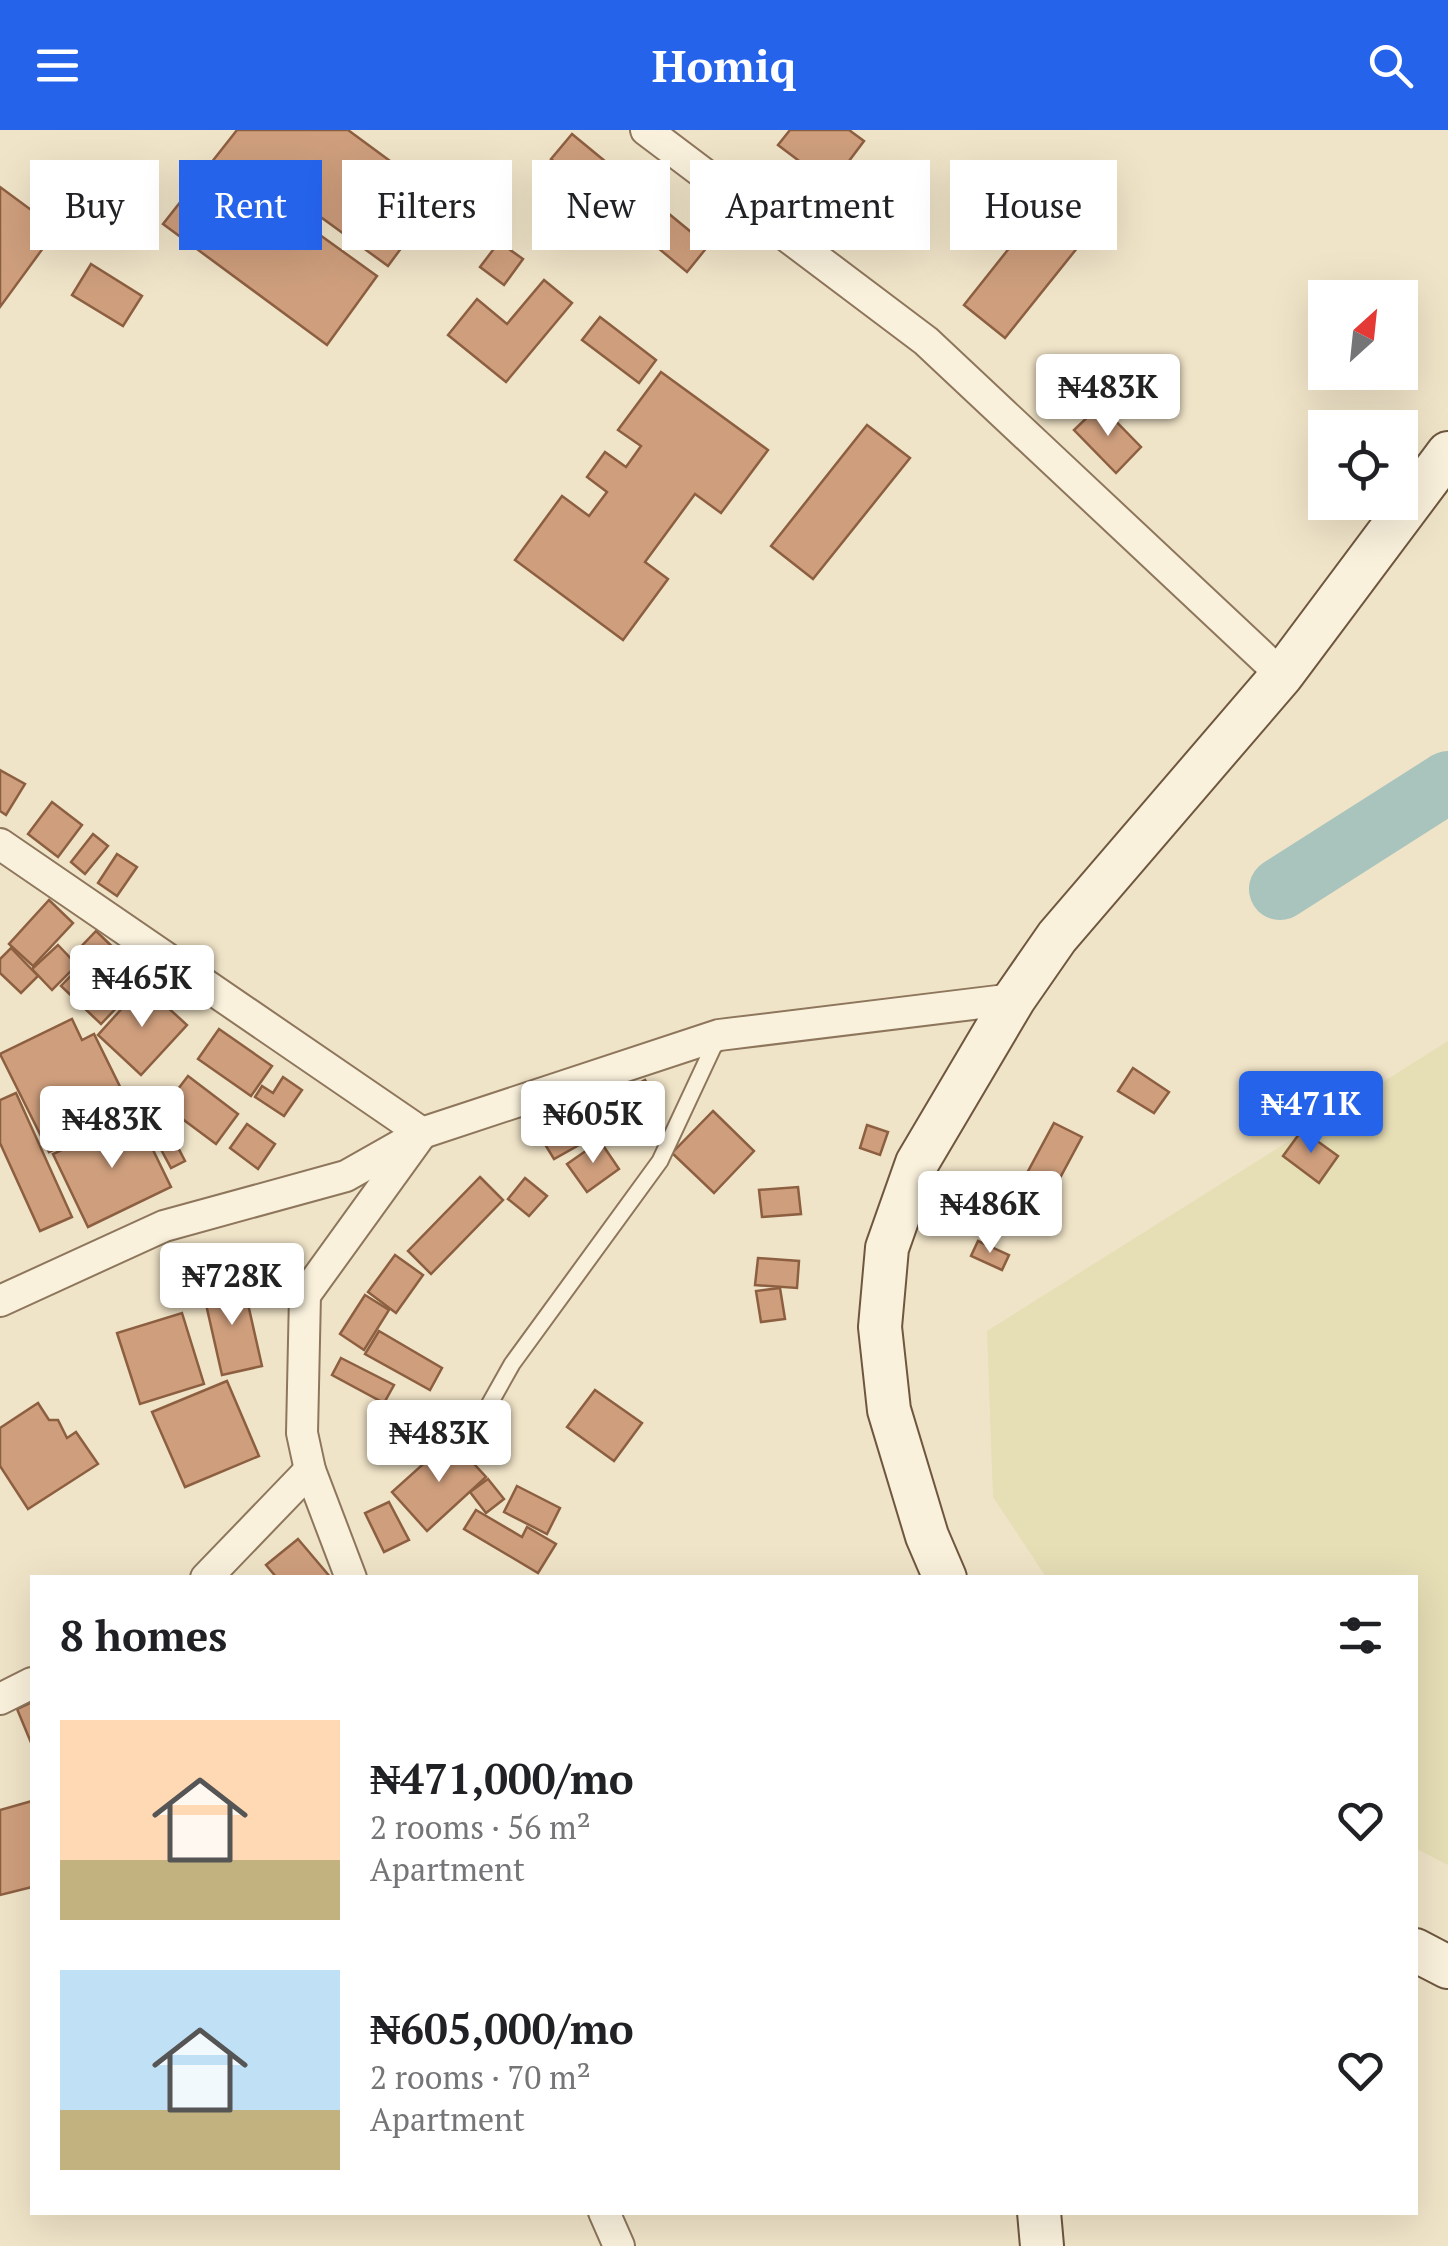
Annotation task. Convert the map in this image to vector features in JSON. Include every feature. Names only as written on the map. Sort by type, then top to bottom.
[{"type":"main road","points":[[930,1557],[889,1410],[880,1327],[887,1248],[917,1162],[1014,999],[1057,937],[1282,675],[1448,452]]},
{"type":"main road","points":[[1418,1952],[1448,1968]]},
{"type":"main road","points":[[1039,2215],[1042,2246]]},
{"type":"street","points":[[646,130],[926,341],[1282,675]]},
{"type":"street","points":[[4,856],[422,1133]]},
{"type":"street","points":[[0,1301],[164,1226],[346,1176],[422,1133],[719,1035],[1014,999]]},
{"type":"street","points":[[350,1575],[310,1470],[302,1432],[305,1294],[422,1133]]},
{"type":"street","points":[[209,1575],[310,1470]]},
{"type":"street","points":[[0,1700],[30,1684]]},
{"type":"street","points":[[605,2215],[619,2246]]},
{"type":"lane","points":[[475,1430],[512,1364],[660,1161],[719,1035]]},
{"type":"shaded area","points":[[1448,1041],[1448,1865],[1418,1850],[1418,1575],[1045,1575],[993,1497],[987,1331]]},
{"type":"building","points":[[237,130],[348,130],[389,160],[342,160],[342,233],[322,218],[322,160],[213,160]]},
{"type":"building","points":[[790,130],[849,130],[864,141],[850,160],[798,160],[778,145]]},
{"type":"building","points":[[572,134],[604,160],[552,160]]},
{"type":"building","points":[[0,187],[30,209],[30,250],[42,250],[0,307]]},
{"type":"building","points":[[179,204],[179,236],[163,224]]},
{"type":"building","points":[[670,215],[690,231],[690,250],[705,250],[687,272],[661,250],[670,250]]},
{"type":"building","points":[[322,236],[377,276],[327,345],[198,250],[322,250]]},
{"type":"building","points":[[366,250],[400,250],[388,266]]},
{"type":"building","points":[[493,250],[510,250],[523,259],[504,285],[480,267]]},
{"type":"building","points":[[1008,250],[1076,250],[1005,338],[964,305]]},
{"type":"building","points":[[91,264],[142,296],[123,326],[72,295]]},
{"type":"building","points":[[544,280],[572,303],[506,382],[448,335],[477,299],[507,324]]},
{"type":"building","points":[[600,317],[656,360],[639,383],[582,340]]},
{"type":"building","points":[[661,372],[768,450],[721,513],[695,494],[645,562],[668,579],[623,640],[515,560],[562,496],[589,516],[607,492],[587,477],[605,452],[626,467],[641,446],[618,430]]},
{"type":"building","points":[[1100,405],[1141,447],[1116,473],[1074,430]]},
{"type":"building","points":[[867,425],[910,458],[813,579],[771,546]]},
{"type":"building","points":[[0,770],[25,784],[6,815],[0,811]]},
{"type":"building","points":[[52,802],[82,825],[58,857],[28,834]]},
{"type":"building","points":[[93,834],[108,846],[85,874],[71,862]]},
{"type":"building","points":[[117,854],[137,867],[117,896],[98,883]]},
{"type":"building","points":[[49,900],[73,923],[33,966],[9,944]]},
{"type":"building","points":[[96,931],[145,978],[101,1024],[61,986],[83,963],[74,954]]},
{"type":"building","points":[[58,945],[77,965],[52,990],[32,969]]},
{"type":"building","points":[[11,948],[38,976],[21,993],[0,973],[0,959]]},
{"type":"building","points":[[143,985],[187,1025],[141,1075],[98,1035]]},
{"type":"building","points":[[72,1019],[82,1040],[94,1034],[132,1111],[49,1152],[0,1054]]},
{"type":"building","points":[[219,1029],[272,1066],[251,1096],[198,1059]]},
{"type":"building","points":[[1133,1068],[1169,1092],[1154,1113],[1118,1091]]},
{"type":"building","points":[[188,1076],[238,1114],[216,1144],[165,1106]]},
{"type":"building","points":[[283,1077],[302,1090],[284,1116],[255,1097],[262,1086],[273,1093]]},
{"type":"building","points":[[645,1080],[662,1107],[619,1132],[602,1104]]},
{"type":"building","points":[[16,1093],[72,1217],[40,1231],[0,1143],[0,1100]]},
{"type":"building","points":[[597,1100],[611,1127],[554,1159],[538,1133]]},
{"type":"building","points":[[157,1107],[185,1161],[171,1168],[142,1114]]},
{"type":"building","points":[[713,1111],[754,1151],[714,1193],[672,1153]]},
{"type":"building","points":[[136,1115],[171,1187],[88,1227],[53,1154]]},
{"type":"building","points":[[1054,1123],[1082,1137],[1047,1202],[1019,1188]]},
{"type":"building","points":[[247,1124],[275,1144],[258,1169],[230,1148]]},
{"type":"building","points":[[867,1125],[888,1132],[880,1155],[860,1148]]},
{"type":"building","points":[[1302,1130],[1338,1156],[1319,1183],[1283,1156]]},
{"type":"building","points":[[600,1141],[619,1169],[587,1192],[567,1164]]},
{"type":"building","points":[[480,1177],[503,1200],[431,1274],[408,1251]]},
{"type":"building","points":[[525,1178],[547,1196],[529,1216],[508,1199]]},
{"type":"building","points":[[798,1187],[801,1214],[762,1217],[759,1190]]},
{"type":"building","points":[[978,1241],[1009,1255],[1002,1270],[971,1256]]},
{"type":"building","points":[[395,1255],[423,1275],[396,1313],[368,1292]]},
{"type":"building","points":[[758,1258],[799,1261],[797,1288],[755,1285]]},
{"type":"building","points":[[243,1282],[262,1366],[222,1375],[203,1291]]},
{"type":"building","points":[[780,1288],[785,1319],[761,1322],[756,1291]]},
{"type":"building","points":[[365,1295],[389,1310],[364,1350],[340,1334]]},
{"type":"building","points":[[182,1313],[204,1384],[140,1404],[117,1333]]},
{"type":"building","points":[[379,1331],[442,1368],[430,1390],[365,1354]]},
{"type":"building","points":[[341,1358],[394,1385],[384,1403],[332,1375]]},
{"type":"building","points":[[227,1381],[259,1456],[185,1487],[152,1412]]},
{"type":"building","points":[[595,1390],[642,1423],[614,1461],[567,1427]]},
{"type":"building","points":[[38,1403],[49,1420],[58,1420],[67,1438],[76,1432],[98,1464],[28,1509],[0,1466],[0,1428]]},
{"type":"building","points":[[451,1439],[486,1477],[427,1531],[392,1492]]},
{"type":"building","points":[[488,1479],[504,1499],[486,1513],[470,1492]]},
{"type":"building","points":[[517,1486],[560,1508],[547,1534],[504,1512]]},
{"type":"building","points":[[389,1502],[409,1540],[384,1552],[365,1513]]},
{"type":"building","points":[[476,1510],[522,1537],[527,1527],[556,1544],[538,1573],[464,1529]]},
{"type":"building","points":[[298,1539],[328,1575],[274,1575],[266,1565]]},
{"type":"building","points":[[30,1703],[30,1740],[17,1709]]},
{"type":"building","points":[[30,1802],[30,1888],[0,1895],[0,1810]]},
{"type":"waterway","points":[[1280,889],[1448,782]]}]
